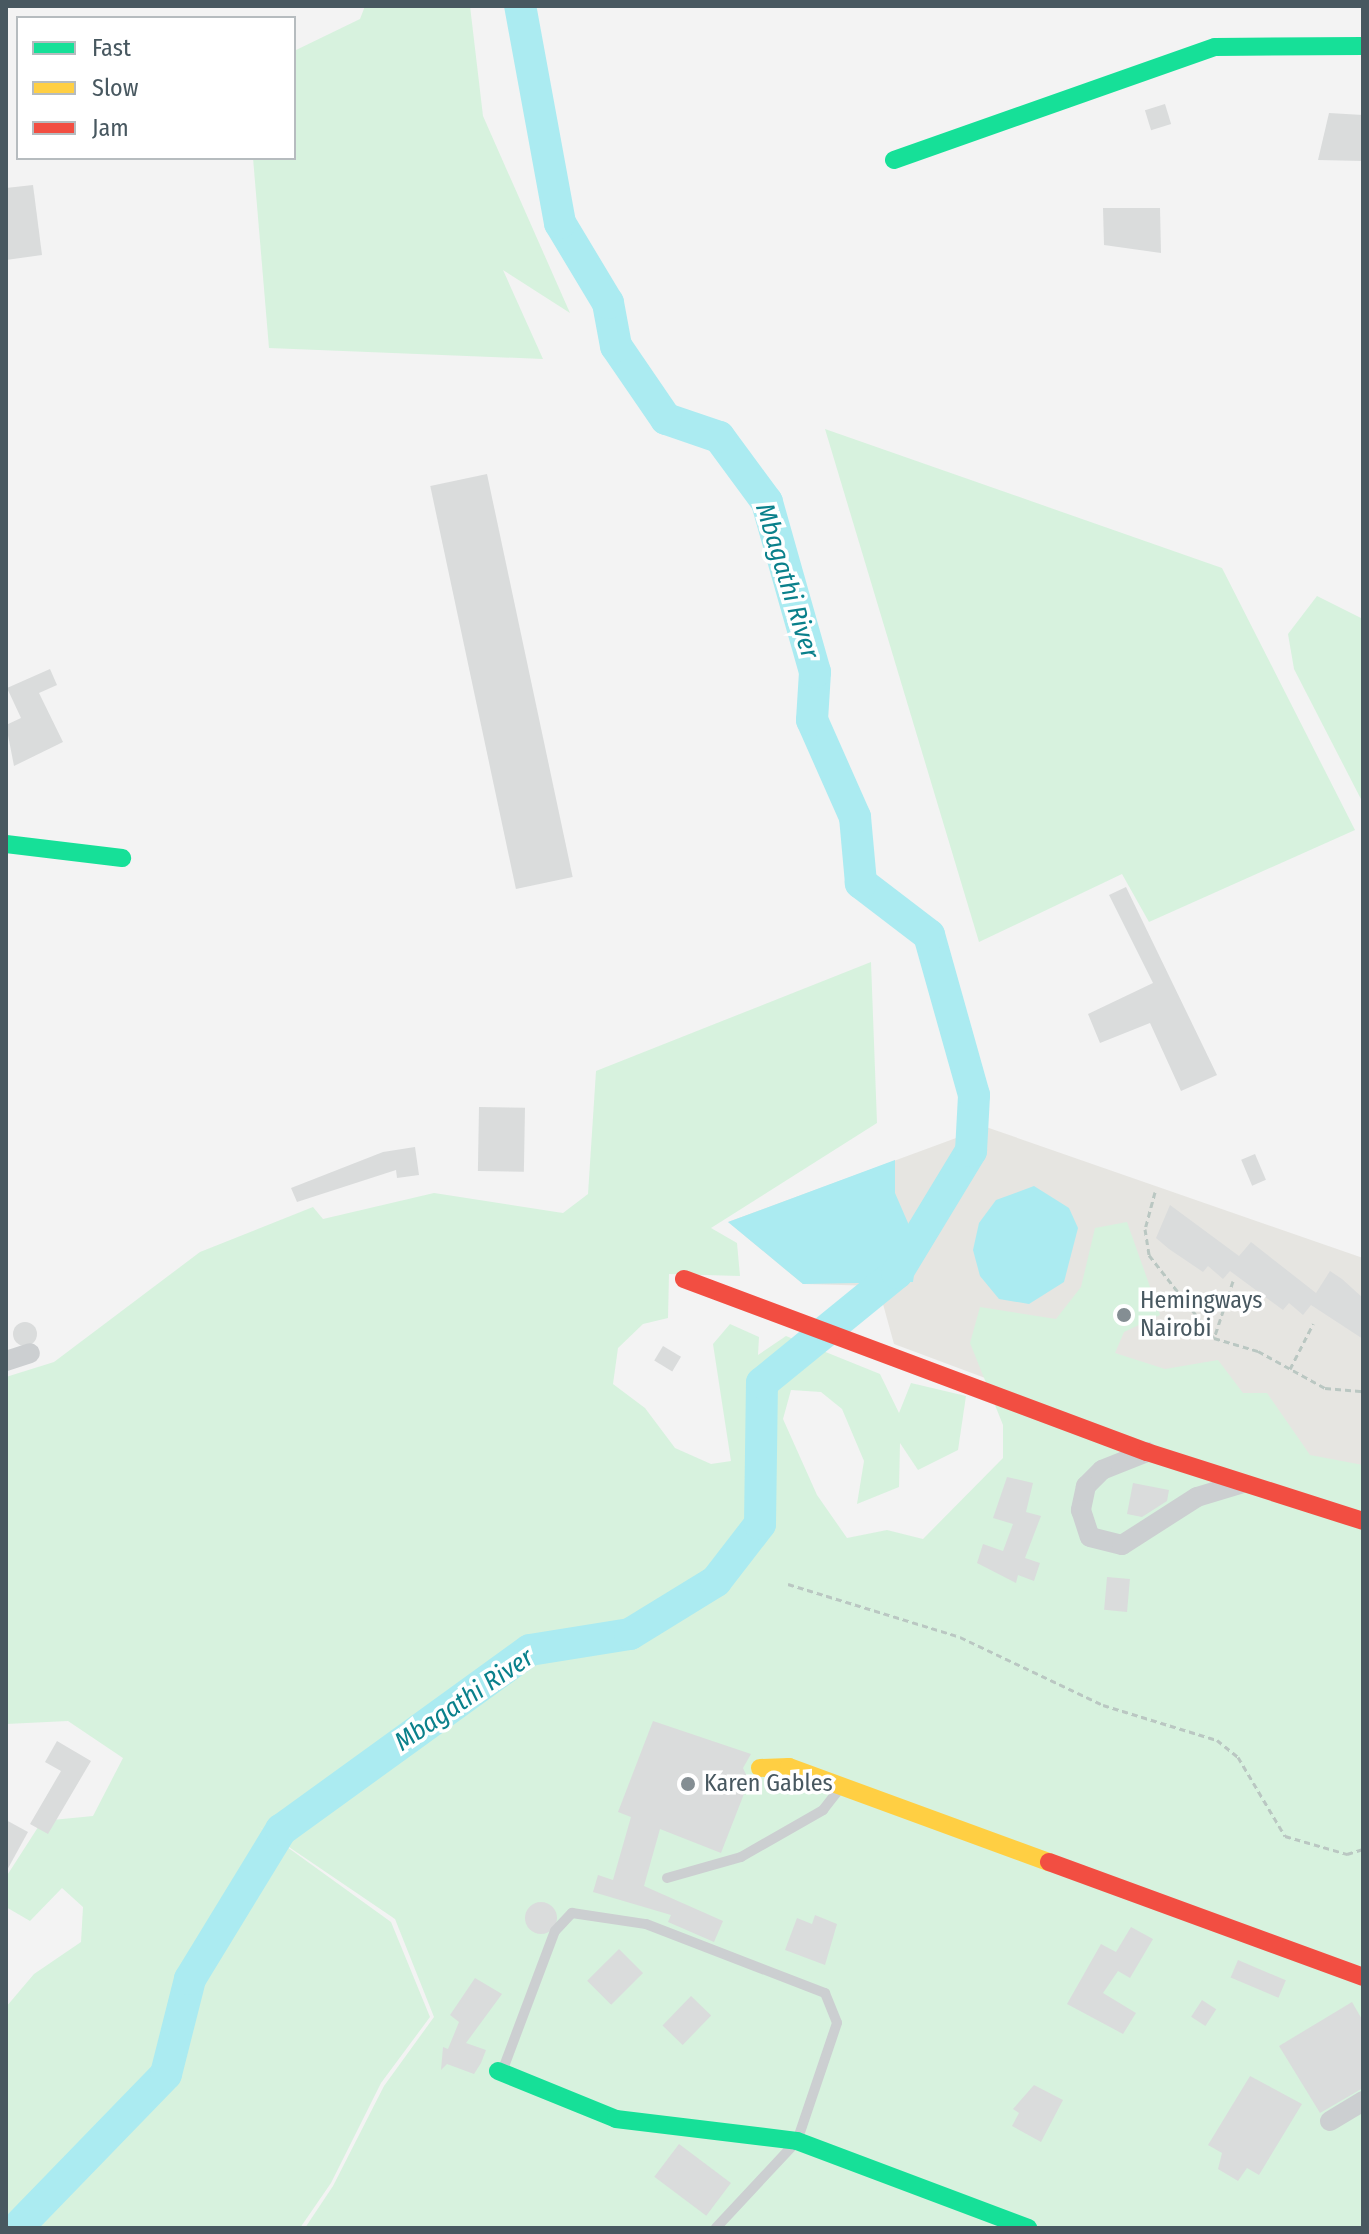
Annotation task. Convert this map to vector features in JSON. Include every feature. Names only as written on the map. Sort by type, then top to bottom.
[{"type":"street","points":[[894,160],[1215,47],[1363,46]]},
{"type":"street","points":[[6,844],[122,858]]},
{"type":"street","points":[[684,1279],[778,1319],[1147,1452],[1363,1521]]},
{"type":"street","points":[[6,1361],[30,1353]]},
{"type":"street","points":[[1147,1452],[1102,1470],[1086,1486],[1081,1510],[1090,1537],[1122,1545],[1197,1497],[1240,1484]]},
{"type":"street","points":[[760,1768],[789,1767],[1363,1977]]},
{"type":"street","points":[[500,2070],[616,2119],[797,2141],[1028,2228]]},
{"type":"street","points":[[1330,2121],[1363,2101]]},
{"type":"lane","points":[[667,1878],[741,1857],[823,1810],[841,1786]]},
{"type":"lane","points":[[500,2070],[564,1918],[588,1913],[646,1924],[814,1985],[834,2004],[837,2023],[797,2141],[716,2228]]},
{"type":"path","points":[[1155,1192],[1145,1229],[1149,1255],[1214,1338],[1342,1394],[1363,1391]]},
{"type":"path","points":[[1214,1338],[1233,1281]]},
{"type":"path","points":[[1290,1369],[1313,1324]]},
{"type":"path","points":[[788,1584],[960,1637],[1103,1705],[1217,1740],[1238,1757],[1285,1836],[1347,1854],[1363,1849]]},
{"type":"shaded area","name":"Hemingways Nairobi","points":[[986,1127],[1363,1258],[1363,1519],[894,1344],[878,1286],[803,1284],[728,1222]]},
{"type":"green space","points":[[365,6],[470,6],[483,116],[570,313],[503,270],[543,359],[269,348],[253,160],[296,160],[296,50],[360,19]]},
{"type":"green space","points":[[825,429],[1222,568],[1355,830],[1149,922],[1122,874],[979,942]]},
{"type":"green space","points":[[1317,596],[1363,619],[1363,803],[1294,669],[1288,634]]},
{"type":"green space","points":[[871,962],[877,1123],[711,1228],[737,1243],[740,1276],[669,1274],[668,1318],[643,1324],[618,1348],[613,1384],[645,1408],[675,1448],[711,1464],[731,1461],[713,1344],[730,1324],[759,1337],[758,1355],[786,1336],[880,1374],[899,1413],[911,1383],[966,1396],[958,1450],[918,1470],[900,1443],[899,1487],[857,1504],[864,1461],[842,1409],[821,1392],[791,1390],[783,1419],[817,1495],[847,1538],[887,1530],[923,1539],[1003,1458],[1003,1425],[970,1343],[980,1307],[1056,1319],[1081,1287],[1095,1228],[1127,1222],[1160,1315],[1124,1332],[1115,1353],[1165,1369],[1218,1360],[1243,1393],[1267,1393],[1310,1455],[1363,1465],[1363,2228],[305,2228],[333,2186],[384,2086],[434,2017],[395,1919],[258,1826],[391,1922],[430,2017],[381,2083],[331,2183],[300,2228],[6,2228],[6,2007],[34,1974],[81,1942],[83,1907],[62,1888],[30,1921],[6,1907],[6,1877],[42,1821],[93,1816],[123,1758],[68,1721],[6,1724],[6,1377],[54,1362],[200,1252],[313,1207],[323,1219],[434,1193],[563,1213],[588,1194],[596,1071]]},
{"type":"water","points":[[895,1160],[895,1193],[918,1246],[913,1282],[803,1284],[728,1222]]},
{"type":"water","points":[[1034,1186],[1069,1208],[1078,1228],[1064,1282],[1029,1304],[999,1299],[980,1276],[973,1250],[979,1223],[996,1200]]},
{"type":"building","points":[[1165,104],[1171,124],[1151,130],[1145,110]]},
{"type":"building","points":[[1329,113],[1363,115],[1363,161],[1318,160]]},
{"type":"building","points":[[33,185],[42,255],[6,260],[6,188]]},
{"type":"building","points":[[1103,208],[1160,208],[1161,253],[1104,245]]},
{"type":"building","points":[[487,474],[573,877],[516,889],[430,486]]},
{"type":"building","points":[[50,669],[57,685],[39,693],[63,742],[14,766],[6,725],[21,718],[7,688]]},
{"type":"building","points":[[1126,887],[1217,1075],[1181,1091],[1150,1023],[1100,1043],[1088,1014],[1153,983],[1109,895]]},
{"type":"building","points":[[479,1107],[525,1108],[524,1172],[478,1171]]},
{"type":"building","points":[[415,1147],[419,1175],[397,1178],[396,1170],[297,1202],[291,1188],[383,1152]]},
{"type":"building","points":[[1255,1154],[1266,1180],[1252,1186],[1241,1160]]},
{"type":"building","points":[[1170,1205],[1239,1256],[1251,1242],[1316,1293],[1330,1271],[1342,1279],[1363,1298],[1363,1339],[1311,1305],[1303,1315],[1289,1303],[1283,1310],[1230,1271],[1223,1279],[1208,1266],[1203,1272],[1169,1249],[1156,1238]]},
{"type":"building","points":[[25,1322],[34,1325],[37,1334],[34,1343],[25,1346],[16,1343],[13,1334],[16,1325]]},
{"type":"building","points":[[663,1346],[681,1357],[672,1371],[654,1361]]},
{"type":"building","points":[[1007,1477],[1033,1483],[1026,1512],[1041,1516],[1025,1558],[1040,1563],[1034,1581],[1018,1575],[1016,1583],[977,1563],[983,1544],[1003,1551],[1013,1524],[993,1518]]},
{"type":"building","points":[[1133,1483],[1169,1490],[1167,1501],[1142,1517],[1127,1514]]},
{"type":"building","points":[[1107,1577],[1130,1579],[1127,1612],[1104,1610]]},
{"type":"building","name":"Karen Gables","points":[[653,1721],[751,1754],[743,1768],[749,1781],[721,1853],[660,1829],[644,1886],[723,1921],[714,1942],[668,1922],[671,1915],[593,1892],[598,1875],[613,1880],[631,1817],[618,1812]]},
{"type":"building","points":[[57,1741],[91,1761],[48,1834],[30,1824],[61,1771],[45,1762]]},
{"type":"building","points":[[6,1820],[28,1832],[6,1872]]},
{"type":"building","points":[[541,1902],[553,1906],[557,1918],[553,1930],[541,1934],[529,1930],[525,1918],[529,1906]]},
{"type":"building","points":[[815,1915],[837,1924],[825,1965],[785,1950],[797,1918],[812,1924]]},
{"type":"building","points":[[1131,1927],[1153,1939],[1130,1978],[1118,1971],[1103,1993],[1136,2013],[1123,2034],[1067,2004],[1101,1944],[1116,1952]]},
{"type":"building","points":[[619,1949],[643,1973],[611,2005],[587,1981]]},
{"type":"building","points":[[1238,1960],[1286,1980],[1278,1998],[1231,1977]]},
{"type":"building","points":[[475,1978],[502,1994],[466,2043],[486,2050],[474,2074],[447,2064],[441,2070],[443,2047],[448,2049],[459,2022],[450,2015]]},
{"type":"building","points":[[691,1996],[711,2015],[683,2045],[663,2025]]},
{"type":"building","points":[[1202,2000],[1216,2009],[1205,2026],[1191,2017]]},
{"type":"building","points":[[1352,2002],[1363,2021],[1363,2088],[1320,2113],[1279,2046]]},
{"type":"building","points":[[1250,2076],[1302,2104],[1259,2175],[1247,2168],[1238,2181],[1218,2169],[1222,2153],[1208,2145]]},
{"type":"building","points":[[1034,2085],[1063,2100],[1041,2142],[1012,2126],[1019,2113],[1013,2109]]},
{"type":"building","points":[[679,2144],[731,2183],[706,2216],[654,2177]]},
{"type":"waterway","name":"Mbagathi River","points":[[17,2228],[166,2074],[190,1979],[281,1830],[530,1650],[630,1634],[716,1581],[760,1524],[762,1383],[897,1273],[971,1151],[974,1095],[929,935],[861,883],[855,817],[812,720],[815,672],[767,502],[719,437],[666,419],[616,346],[608,303],[560,223],[520,6]]},
{"type":"traffic: fast","points":[[894,160],[1215,47],[1363,46]]},
{"type":"traffic: fast","points":[[6,844],[122,858]]},
{"type":"traffic: fast","points":[[498,2071],[616,2119],[797,2141],[1028,2228]]},
{"type":"traffic: slow","points":[[760,1768],[789,1767],[1049,1862]]},
{"type":"traffic: jam","points":[[684,1279],[1147,1452],[1363,1521]]},
{"type":"traffic: jam","points":[[1049,1862],[1363,1977]]},
{"type":"place","name":"Hemingways Nairobi","points":[[1124,1315]]},
{"type":"place","name":"Karen Gables","points":[[688,1784]]}]
